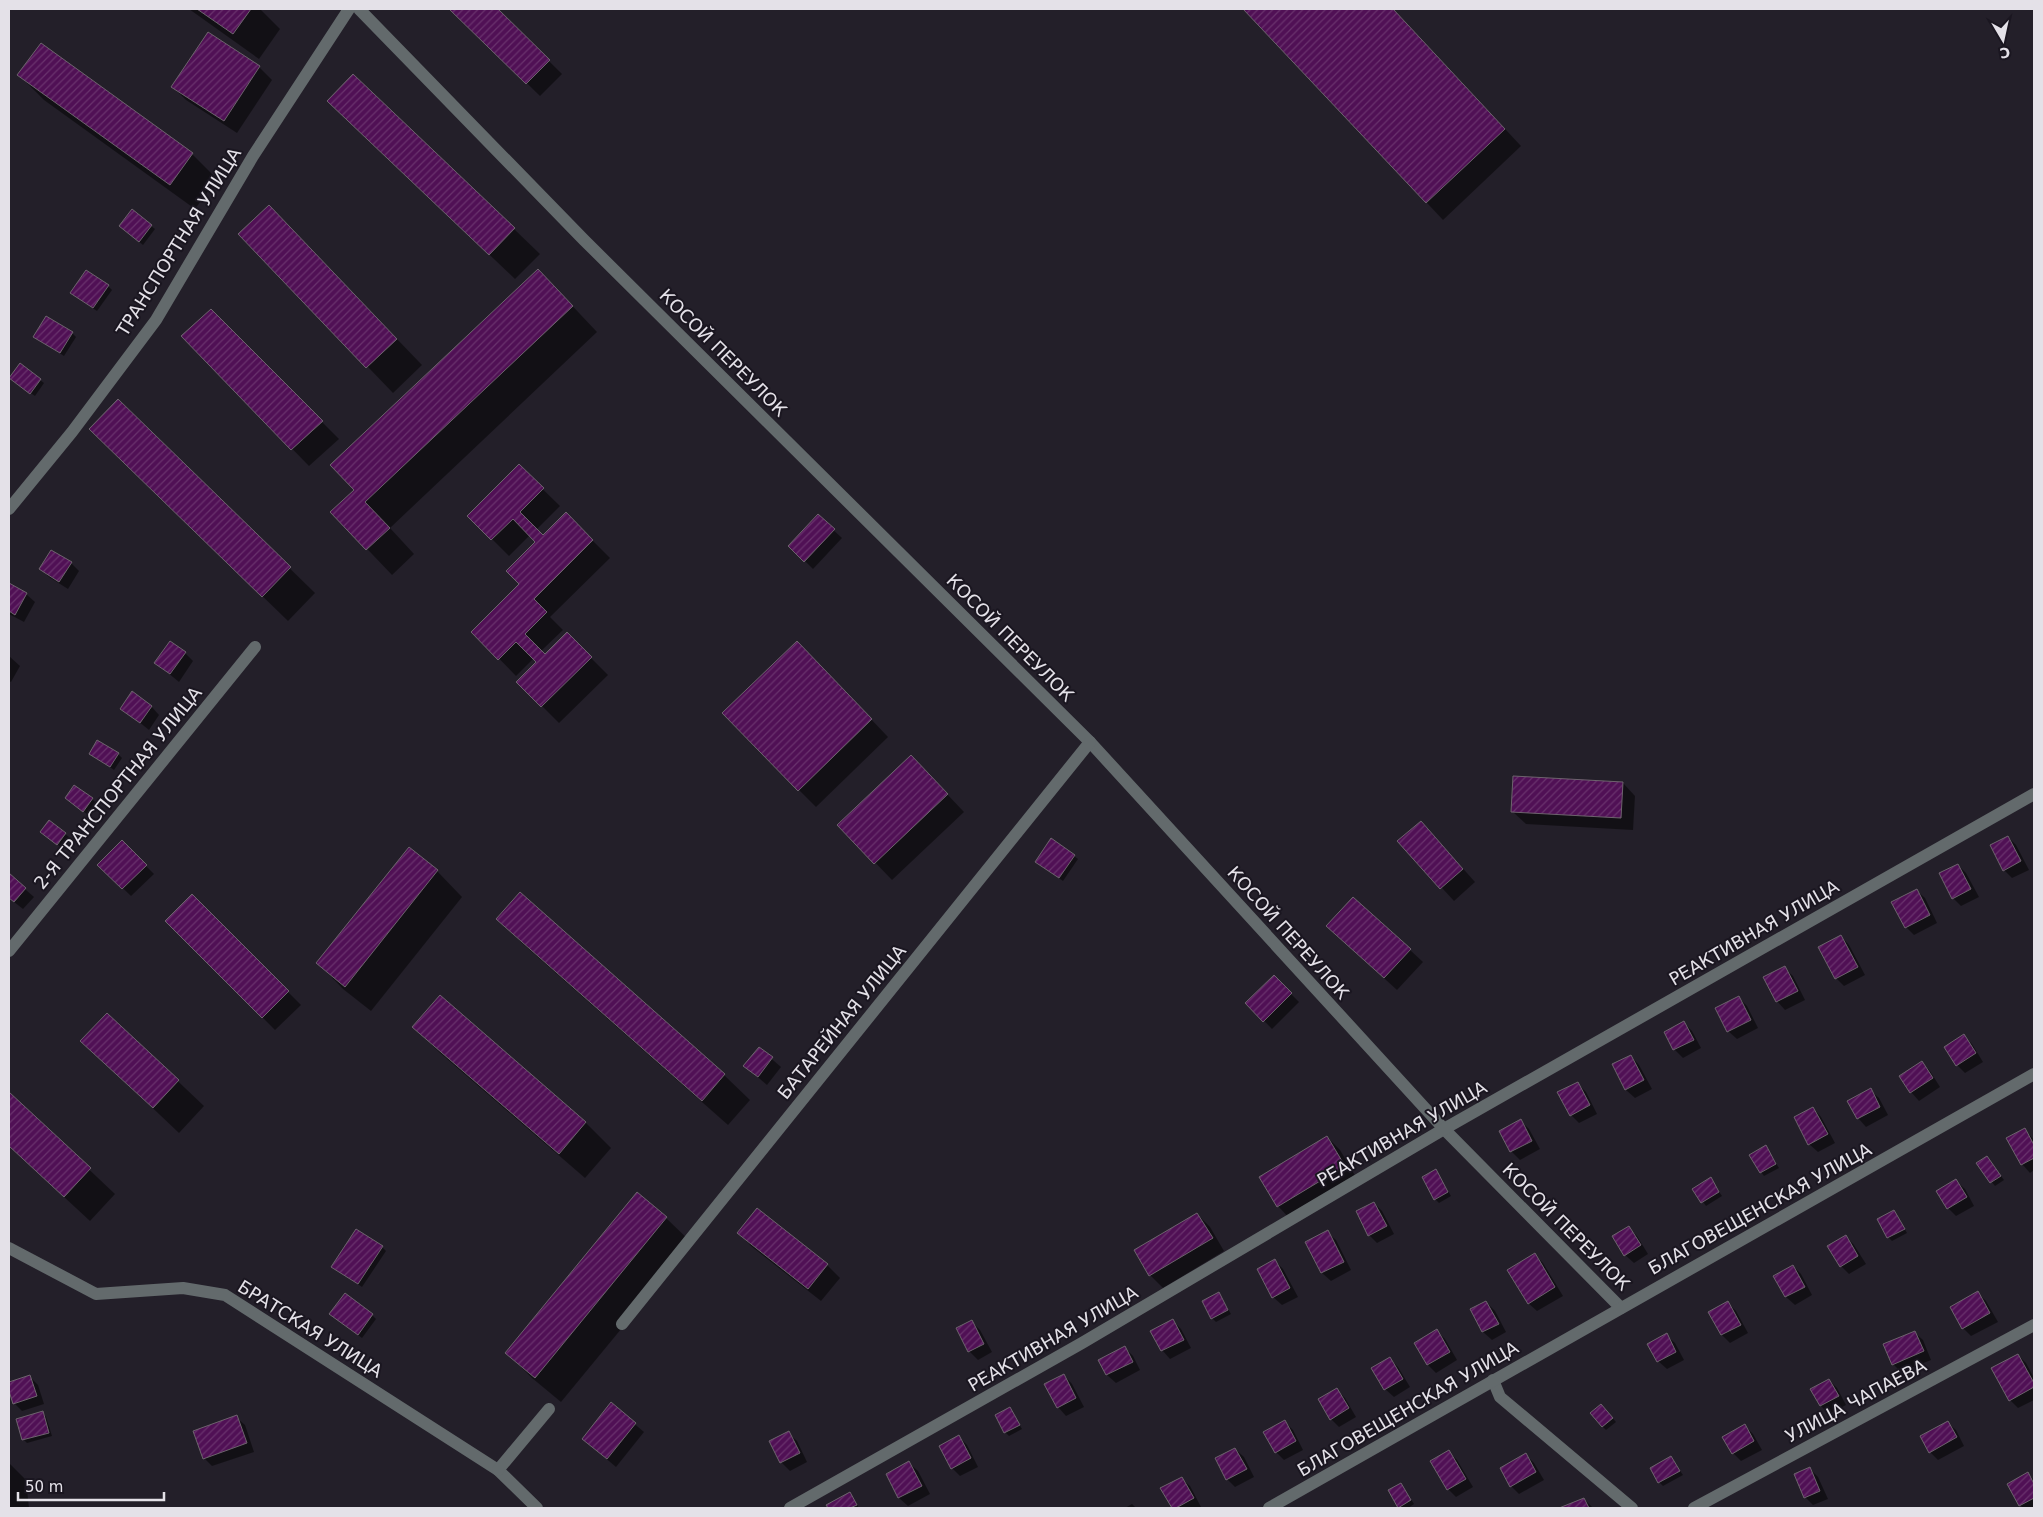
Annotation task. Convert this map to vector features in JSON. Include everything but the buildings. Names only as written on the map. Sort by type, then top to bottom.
[{"type":"street","name":"ТРАНСПОРТНАЯ УЛИЦА","points":[[9,509],[72,432],[156,320],[252,156],[349,9]]},
{"type":"street","name":"КОСОЙ ПЕРЕУЛОК","points":[[358,9],[584,240],[1090,742],[1444,1129],[1621,1308]]},
{"type":"street","name":"2-Я ТРАНСПОРТНАЯ УЛИЦА","points":[[9,950],[255,647]]},
{"type":"street","name":"БАТАРЕЙНАЯ УЛИЦА","points":[[622,1324],[1090,742]]},
{"type":"street","name":"РЕАКТИВНАЯ УЛИЦА","points":[[790,1508],[1082,1343],[1444,1129],[2034,794]]},
{"type":"street","name":"БЛАГОВЕЩЕНСКАЯ УЛИЦА","points":[[1269,1508],[2034,1074]]},
{"type":"street","name":"БРАТСКАЯ УЛИЦА","points":[[9,1248],[96,1294],[183,1288],[225,1295],[498,1470],[537,1508]]},
{"type":"street","name":"УЛИЦА ЧАПАЕВА","points":[[1694,1508],[2034,1325]]},
{"type":"street","points":[[1493,1380],[1500,1397],[1632,1508]]},
{"type":"street","points":[[498,1470],[549,1409]]}]
